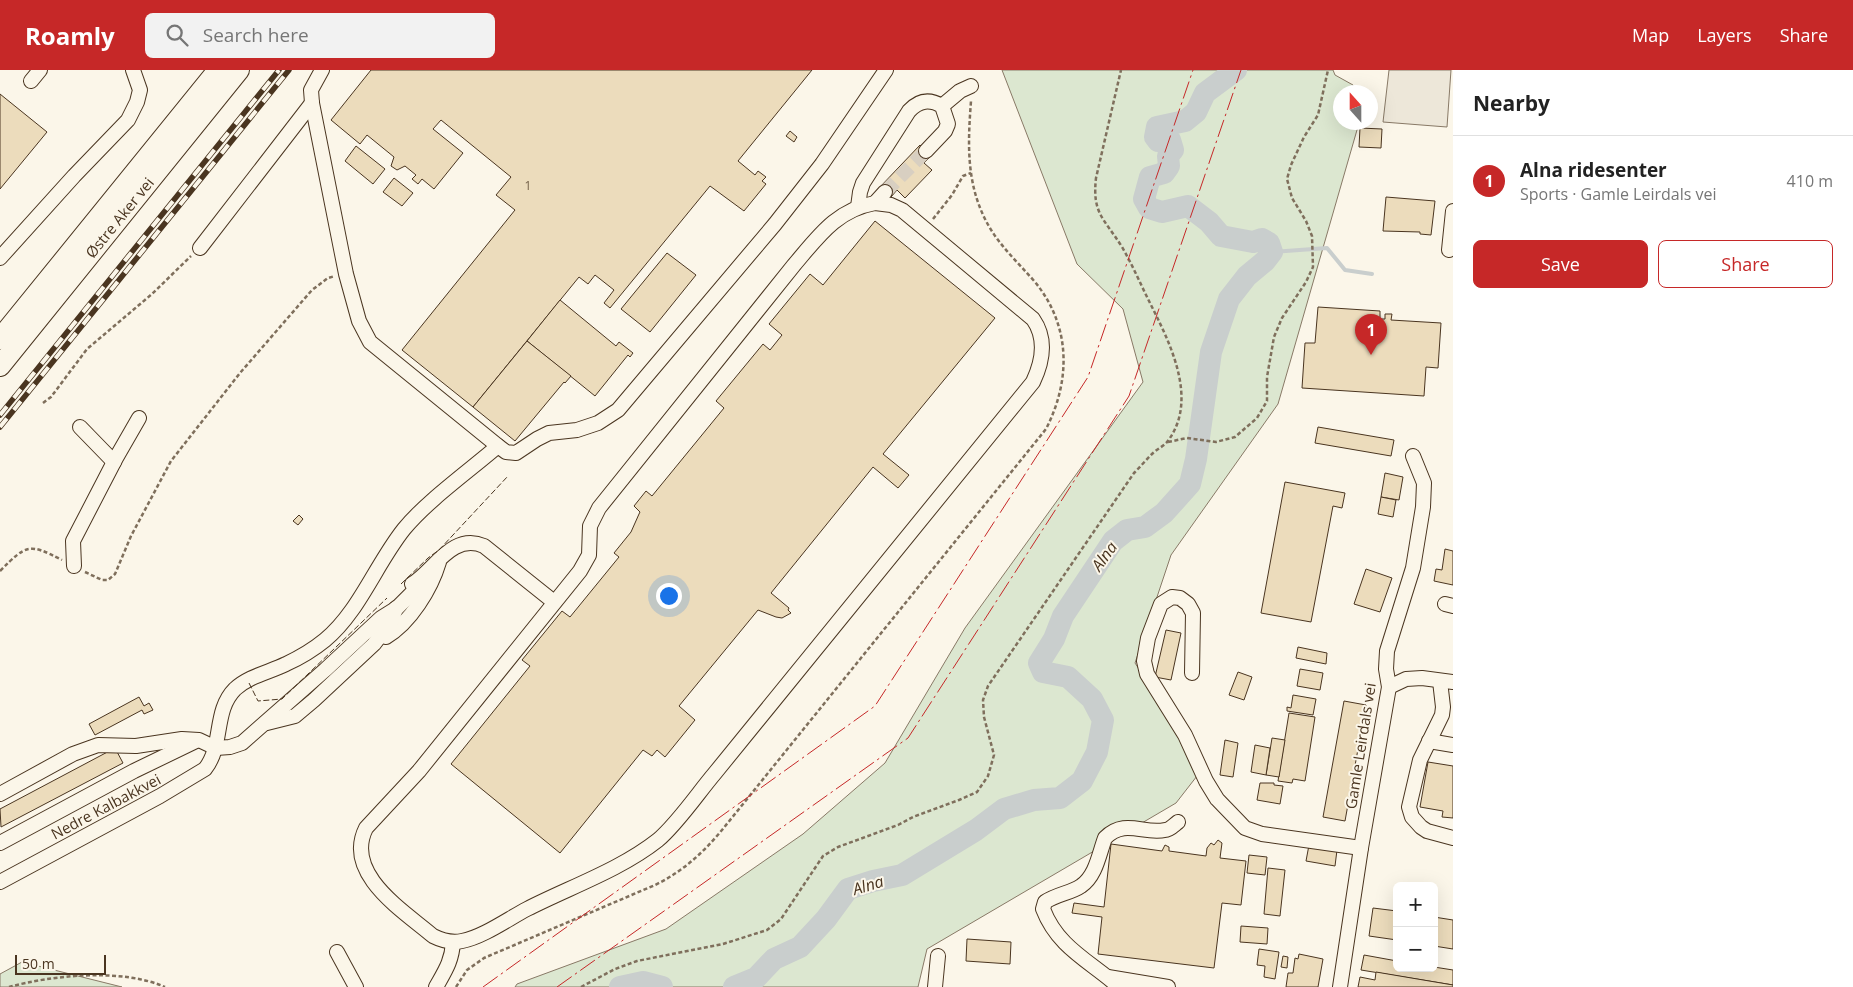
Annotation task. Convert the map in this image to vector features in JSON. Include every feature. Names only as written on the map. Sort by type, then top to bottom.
[{"type":"highway","name":"Østre Aker vei","points":[[0,339],[218,70]]},
{"type":"highway","name":"Østre Aker vei","points":[[0,366],[240,70]]},
{"type":"street","points":[[0,258],[74,176],[128,120],[137,102],[140,90],[133,70]]},
{"type":"street","points":[[322,70],[312,90],[312,103],[346,274],[359,321],[370,342],[498,446],[506,452],[516,453],[549,433],[577,430],[598,423],[618,410],[775,224],[822,164],[886,70]]},
{"type":"street","points":[[942,106],[960,91],[971,86]]},
{"type":"street","points":[[858,207],[863,183],[909,111],[919,103],[934,101],[942,106],[948,124],[945,131],[926,151]]},
{"type":"street","points":[[200,248],[312,103]]},
{"type":"street","points":[[875,203],[885,192]]},
{"type":"street","points":[[875,203],[891,205],[902,210],[1033,319],[1039,331],[1042,355],[1038,371],[1032,382],[715,773],[658,840],[612,868],[549,898],[477,936],[453,942],[433,936],[387,898],[375,885],[365,867],[362,856],[363,834],[372,820],[419,771],[551,600],[587,561],[590,548],[590,526],[607,496],[826,228],[838,218],[858,207],[875,203]]},
{"type":"street","points":[[1448,250],[1453,211]]},
{"type":"street","points":[[74,566],[72,540],[140,418]]},
{"type":"street","points":[[80,427],[114,462]]},
{"type":"street","points":[[216,748],[221,714],[229,697],[236,688],[248,680],[287,664],[325,640],[356,606],[382,559],[416,515],[498,446]]},
{"type":"street","name":"Gamle Leirdals vei","points":[[1340,987],[1360,848],[1390,687],[1386,669],[1387,651],[1413,568],[1423,506],[1424,483],[1413,456]]},
{"type":"street","points":[[381,618],[390,604],[406,588],[418,581],[452,549],[464,544],[484,546],[551,600]]},
{"type":"street","points":[[374,644],[390,635],[425,597],[440,559]]},
{"type":"street","points":[[0,794],[73,754],[92,747],[106,745],[136,746],[182,738],[199,740],[216,748],[230,747],[242,742],[325,670],[381,618],[397,608],[412,593],[418,581]]},
{"type":"street","points":[[1192,674],[1193,613],[1188,604],[1180,598],[1172,597],[1161,604],[1148,638],[1144,660],[1147,674],[1185,735],[1206,781],[1217,799],[1245,828],[1262,834],[1360,848]]},
{"type":"street","points":[[264,724],[294,716],[374,644],[392,620],[397,608]]},
{"type":"street","points":[[1390,687],[1406,679],[1446,681],[1442,715],[1420,760],[1410,800],[1410,812],[1412,817],[1427,831],[1453,838]]},
{"type":"street","points":[[0,843],[134,771],[199,740]]},
{"type":"street","points":[[1429,741],[1453,745]]},
{"type":"street","name":"Nedre Kalbakkvei","points":[[0,882],[183,783],[205,769],[210,763],[216,748]]},
{"type":"street","points":[[1119,987],[1108,977],[1085,962],[1056,934],[1043,909],[1045,902],[1055,895],[1081,886],[1093,874],[1105,838],[1108,835],[1124,828],[1165,830],[1178,822]]},
{"type":"street","points":[[436,987],[452,955],[453,942]]},
{"type":"street","points":[[337,952],[356,987]]},
{"type":"street","points":[[935,987],[938,956]]},
{"type":"street","points":[[1108,977],[1168,987]]},
{"type":"path","points":[[581,987],[615,969],[637,961],[723,944],[767,930],[782,919],[823,856],[838,847],[890,829],[913,817],[977,792],[988,776],[994,755],[984,716],[983,700],[988,686],[1134,473],[1153,453],[1167,442],[1179,419],[1181,401],[1178,370],[1171,346],[1133,268],[1096,206],[1094,192],[1096,178],[1122,70]]},
{"type":"path","points":[[1167,442],[1187,438],[1216,442],[1235,436],[1257,418],[1267,402],[1267,377],[1274,337],[1282,318],[1314,266],[1312,236],[1306,221],[1292,198],[1287,179],[1291,165],[1304,137],[1318,115],[1328,70]]},
{"type":"path","points":[[456,987],[467,970],[484,958],[655,885],[678,872],[700,855],[741,807],[1046,429],[1057,406],[1063,382],[1064,354],[1058,325],[1050,305],[1039,287],[1009,255],[993,234],[980,208],[971,173],[968,146],[971,86]]},
{"type":"path","points":[[924,229],[952,195],[962,178],[971,173]]},
{"type":"path","points":[[43,402],[51,397],[87,349],[152,294],[200,248]]},
{"type":"path","points":[[0,570],[15,556],[27,549],[39,548],[102,580],[108,580],[116,574],[131,536],[171,461],[240,373],[312,290],[328,278],[346,274]]},
{"type":"path","points":[[9,987],[56,978],[107,976],[136,978],[163,987]]},
{"type":"green space","points":[[1002,70],[1333,70],[1335,75],[1353,85],[1333,85],[1333,130],[1357,130],[1278,404],[1171,555],[1135,663],[1204,767],[1176,803],[927,949],[918,987],[515,987],[517,984],[666,929],[803,834],[885,763],[965,628],[1143,382],[1123,309],[1077,264]]},
{"type":"green space","points":[[22,962],[122,987],[0,987],[0,974]]},
{"type":"shaded area","points":[[1389,70],[1451,70],[1447,127],[1383,122]]},
{"type":"building","points":[[371,70],[812,70],[738,161],[755,175],[758,171],[766,177],[762,181],[766,184],[744,211],[710,186],[610,308],[604,303],[614,290],[595,275],[588,284],[579,277],[473,407],[402,350],[515,210],[496,195],[511,177],[441,120],[433,129],[463,153],[434,189],[422,179],[418,184],[412,179],[416,175],[405,166],[397,170],[391,166],[394,157],[367,135],[360,144],[331,120]]},
{"type":"building","points":[[0,94],[47,132],[0,189]]},
{"type":"building","points":[[1382,129],[1381,148],[1359,147],[1360,130]]},
{"type":"building","points":[[790,131],[797,137],[794,142],[786,136]]},
{"type":"building","points":[[920,145],[931,156],[924,163],[932,170],[905,198],[897,190],[891,197],[880,187]]},
{"type":"building","points":[[356,146],[385,169],[373,184],[345,161]]},
{"type":"building","points":[[394,178],[413,193],[402,206],[383,192]]},
{"type":"building","points":[[1386,197],[1435,201],[1431,235],[1420,234],[1420,232],[1383,231]]},
{"type":"building","points":[[875,221],[995,318],[883,454],[909,475],[898,488],[873,467],[771,593],[789,608],[788,610],[791,613],[782,618],[758,610],[679,706],[695,720],[665,757],[657,750],[652,756],[643,750],[560,853],[451,764],[530,666],[522,660],[562,611],[570,617],[619,557],[614,553],[631,532],[640,512],[634,506],[646,491],[652,496],[724,408],[716,401],[763,344],[770,350],[782,335],[769,324],[810,274],[823,285]]},
{"type":"building","points":[[667,253],[696,275],[650,332],[621,309]]},
{"type":"building","points":[[560,300],[616,346],[619,342],[633,353],[630,357],[628,355],[595,396],[527,341]]},
{"type":"building","points":[[1318,307],[1380,311],[1380,319],[1385,319],[1385,314],[1392,314],[1391,320],[1441,323],[1438,368],[1426,367],[1424,396],[1302,388],[1305,343],[1315,343]]},
{"type":"building","points":[[527,341],[571,376],[515,441],[473,407]]},
{"type":"building","points":[[1318,427],[1394,440],[1391,456],[1315,443]]},
{"type":"building","points":[[1385,473],[1403,477],[1399,500],[1381,497]]},
{"type":"building","points":[[1285,482],[1345,493],[1342,508],[1333,506],[1311,622],[1261,613]]},
{"type":"building","points":[[1381,497],[1396,500],[1393,517],[1378,514]]},
{"type":"building","points":[[299,515],[303,519],[298,525],[293,521]]},
{"type":"building","points":[[1445,549],[1453,551],[1453,585],[1434,581],[1436,569],[1442,570]]},
{"type":"building","points":[[1366,569],[1392,578],[1380,612],[1354,604]]},
{"type":"building","points":[[1166,630],[1181,633],[1171,680],[1155,677]]},
{"type":"building","points":[[1298,647],[1327,653],[1326,664],[1296,658]]},
{"type":"building","points":[[1300,669],[1323,673],[1320,690],[1297,686]]},
{"type":"building","points":[[1238,672],[1252,677],[1244,700],[1229,695]]},
{"type":"building","points":[[1293,695],[1316,699],[1313,715],[1287,711],[1287,707],[1291,708]]},
{"type":"building","points":[[139,697],[144,706],[149,703],[153,710],[144,714],[142,710],[95,735],[89,724]]},
{"type":"building","points":[[1344,701],[1366,705],[1345,821],[1323,817]]},
{"type":"building","points":[[1289,713],[1315,717],[1305,781],[1293,779],[1292,783],[1278,781]]},
{"type":"building","points":[[1272,738],[1285,740],[1279,777],[1266,775]]},
{"type":"building","points":[[1225,740],[1238,743],[1233,777],[1220,775]]},
{"type":"building","points":[[1255,745],[1270,748],[1266,775],[1251,772]]},
{"type":"building","points":[[115,748],[123,763],[1,827],[0,809]]},
{"type":"building","points":[[1428,762],[1453,766],[1453,818],[1442,817],[1443,811],[1420,807]]},
{"type":"building","points":[[1260,783],[1274,783],[1274,785],[1283,786],[1280,804],[1257,800]]},
{"type":"building","points":[[1218,840],[1222,843],[1220,858],[1246,861],[1241,905],[1222,903],[1214,968],[1098,954],[1102,917],[1072,913],[1074,903],[1104,907],[1111,844],[1162,851],[1165,845],[1169,847],[1169,851],[1206,856],[1207,848],[1211,843],[1214,845]]},
{"type":"building","points":[[1309,845],[1337,850],[1335,866],[1306,861]]},
{"type":"building","points":[[1249,855],[1267,857],[1265,875],[1247,873]]},
{"type":"building","points":[[1268,868],[1285,870],[1280,916],[1264,914]]},
{"type":"building","points":[[1373,908],[1393,910],[1393,939],[1369,936]]},
{"type":"building","points":[[1438,918],[1453,920],[1453,949],[1438,947]]},
{"type":"building","points":[[1241,926],[1268,928],[1267,944],[1240,942]]},
{"type":"building","points":[[967,939],[1011,942],[1010,964],[966,961]]},
{"type":"building","points":[[1259,949],[1279,952],[1275,979],[1264,977],[1265,966],[1257,965]]},
{"type":"building","points":[[1299,954],[1323,959],[1318,987],[1286,987],[1288,973],[1293,973],[1295,958],[1298,959]]},
{"type":"building","points":[[1364,955],[1393,960],[1393,972],[1438,972],[1438,968],[1453,970],[1453,985],[1361,970]]},
{"type":"building","points":[[1283,956],[1288,957],[1287,968],[1281,967]]},
{"type":"building","points":[[1376,972],[1453,985],[1453,987],[1358,987],[1360,977],[1375,980]]},
{"type":"waterway","name":"Alna","points":[[734,987],[756,978],[774,959],[800,947],[826,919],[848,889],[902,875],[976,830],[1004,809],[1034,800],[1060,798],[1082,781],[1097,752],[1103,720],[1092,699],[1068,677],[1043,672],[1039,663],[1054,639],[1063,616],[1113,541],[1127,530],[1145,527],[1164,513],[1190,484],[1196,459],[1211,352],[1229,299],[1247,276],[1265,261],[1272,252],[1269,243],[1262,239],[1253,242],[1221,236],[1209,222],[1188,206],[1162,212],[1149,208],[1144,199],[1150,177],[1164,173],[1169,166],[1168,156],[1173,150],[1170,140],[1158,141],[1155,137],[1157,127],[1185,121],[1196,112],[1205,93],[1236,70]]},
{"type":"waterway","points":[[1272,252],[1327,248],[1345,270],[1372,274]]},
{"type":"waterway","name":"Alna","points":[[620,987],[643,982],[662,987]]},
{"type":"tunnel","points":[[885,192],[926,151]]},
{"type":"railway","points":[[0,415],[279,70]]},
{"type":"railway","points":[[0,427],[289,70]]},
{"type":"fence","points":[[401,584],[439,550],[508,476]]},
{"type":"fence","points":[[249,683],[258,701],[282,699],[387,598]]},
{"type":"power","points":[[483,987],[875,706],[1088,377],[1193,70]]},
{"type":"power","points":[[557,987],[908,738],[1129,396],[1241,70]]},
{"type":"place","name":"Alna ridesenter","points":[[1371,355]]}]
